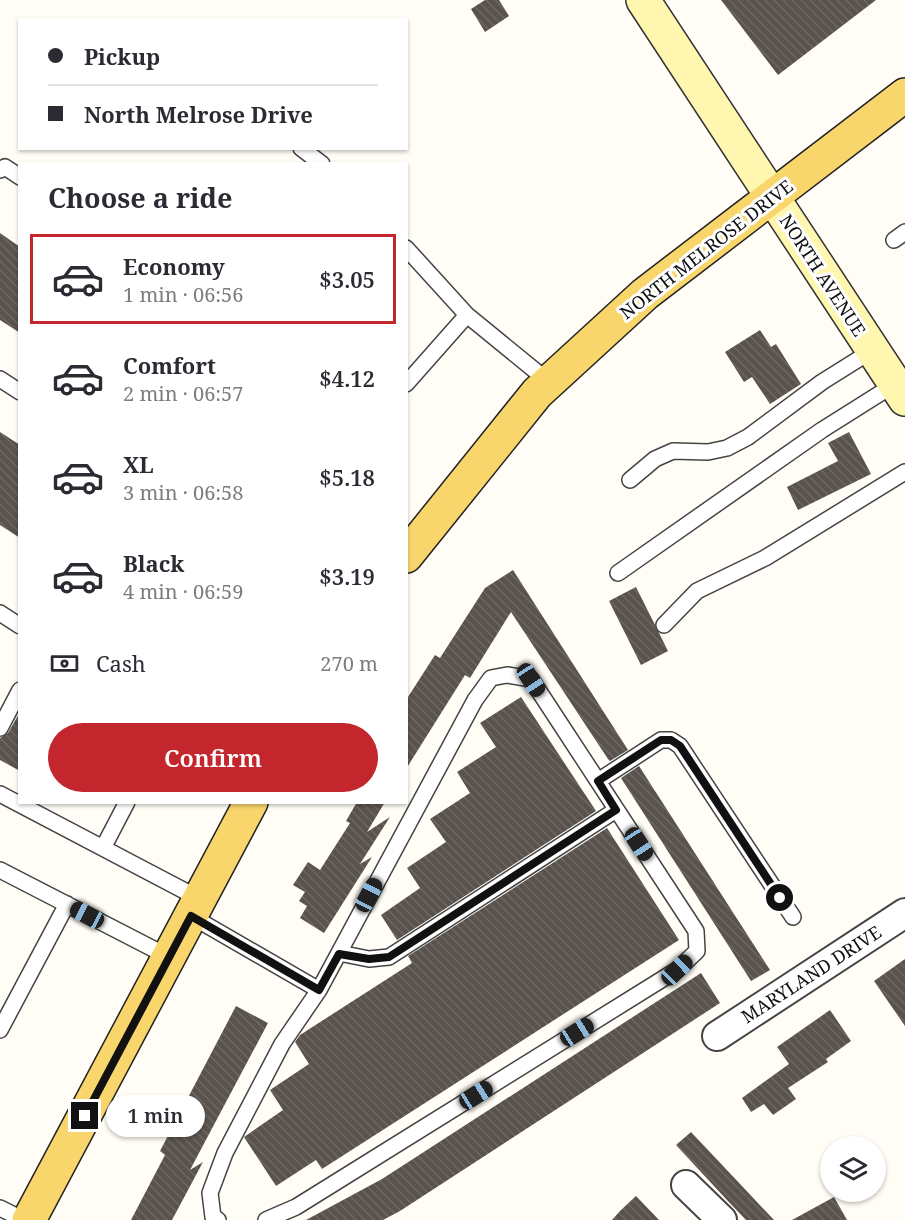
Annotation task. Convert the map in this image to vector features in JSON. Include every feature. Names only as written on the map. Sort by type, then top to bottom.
[{"type":"main road","name":"NORTH AVENUE","points":[[643,0],[900,392]]},
{"type":"main road","name":"NORTH MELROSE DRIVE","points":[[408,554],[537,393],[645,294],[905,95]]},
{"type":"main road","points":[[30,1220],[250,804]]},
{"type":"street","name":"MARYLAND DRIVE","points":[[717,1036],[905,913]]},
{"type":"street","points":[[686,1185],[722,1220]]},
{"type":"lane","points":[[304,150],[319,162]]},
{"type":"lane","points":[[0,170],[5,167],[18,176]]},
{"type":"lane","points":[[408,250],[467,315],[549,382]]},
{"type":"lane","points":[[408,382],[467,315]]},
{"type":"lane","points":[[630,480],[655,459],[673,451],[708,452],[727,448],[748,437],[822,382],[873,350]]},
{"type":"lane","points":[[0,379],[18,391]]},
{"type":"lane","points":[[618,573],[822,430],[900,392]]},
{"type":"lane","points":[[663,625],[697,591],[765,558],[905,472]]},
{"type":"lane","points":[[0,613],[18,625]]},
{"type":"lane","points":[[218,1220],[213,1217],[210,1193],[225,1153],[282,1044],[319,990],[339,954],[475,699],[491,678],[507,675],[531,680],[696,931],[697,951],[667,976],[296,1207],[266,1220]]},
{"type":"lane","points":[[0,728],[18,694]]},
{"type":"lane","points":[[598,781],[661,740],[671,740],[680,746],[793,916]]},
{"type":"lane","points":[[0,794],[18,803]]},
{"type":"lane","points":[[19,804],[103,848],[319,990]]},
{"type":"lane","points":[[103,848],[126,804]]},
{"type":"lane","points":[[339,954],[369,959],[389,957],[616,810]]},
{"type":"lane","points":[[0,870],[169,957]]},
{"type":"lane","points":[[0,1030],[67,904]]},
{"type":"lane","points":[[0,1208],[24,1220]]},
{"type":"building","points":[[485,0],[499,0],[509,16],[485,32],[471,9]]},
{"type":"building","points":[[721,0],[876,0],[778,75]]},
{"type":"building","points":[[0,233],[18,246],[18,332],[0,320]]},
{"type":"building","points":[[760,330],[771,347],[776,344],[801,384],[770,404],[752,377],[744,382],[725,352]]},
{"type":"building","points":[[0,432],[18,444],[18,537],[0,525]]},
{"type":"building","points":[[849,432],[871,474],[798,510],[787,487],[838,461],[828,443]]},
{"type":"building","points":[[513,570],[628,750],[610,761],[608,759],[511,612],[470,678],[465,675],[408,766],[408,697],[435,655],[440,658],[485,588]]},
{"type":"building","points":[[636,587],[668,651],[641,665],[609,601]]},
{"type":"building","points":[[521,697],[596,811],[397,940],[381,915],[420,888],[407,868],[446,842],[430,819],[470,793],[457,772],[496,747],[480,723]]},
{"type":"building","points":[[18,716],[18,770],[0,760],[0,738],[8,733]]},
{"type":"building","points":[[639,766],[770,970],[751,981],[621,778]]},
{"type":"building","points":[[356,804],[384,804],[367,832],[390,817],[360,864],[372,857],[324,933],[300,918],[307,906],[299,901],[305,892],[293,885],[308,862],[320,870],[350,823],[346,821]]},
{"type":"building","points":[[607,828],[679,940],[322,1169],[316,1160],[276,1186],[244,1137],[283,1110],[270,1090],[309,1064],[295,1042],[300,1035],[412,963],[408,956]]},
{"type":"building","points":[[905,959],[905,1026],[874,981]]},
{"type":"building","points":[[701,973],[720,1003],[400,1211],[383,1220],[306,1220],[382,1179]]},
{"type":"building","points":[[236,1006],[268,1023],[190,1170],[203,1162],[172,1220],[131,1220],[165,1155],[160,1151]]},
{"type":"building","points":[[830,1010],[851,1041],[826,1059],[828,1062],[788,1088],[796,1099],[773,1115],[764,1104],[751,1112],[742,1098],[789,1064],[777,1047]]},
{"type":"building","points":[[691,1132],[774,1220],[746,1220],[726,1199],[676,1145]]},
{"type":"building","points":[[636,1196],[659,1220],[612,1220],[620,1211]]},
{"type":"building","points":[[825,1202],[837,1202],[847,1220],[792,1220]]},
{"type":"route","points":[[85,1116],[191,916],[319,990],[339,954],[369,959],[389,957],[616,810],[598,781],[661,740],[671,740],[680,746],[780,898]]}]
